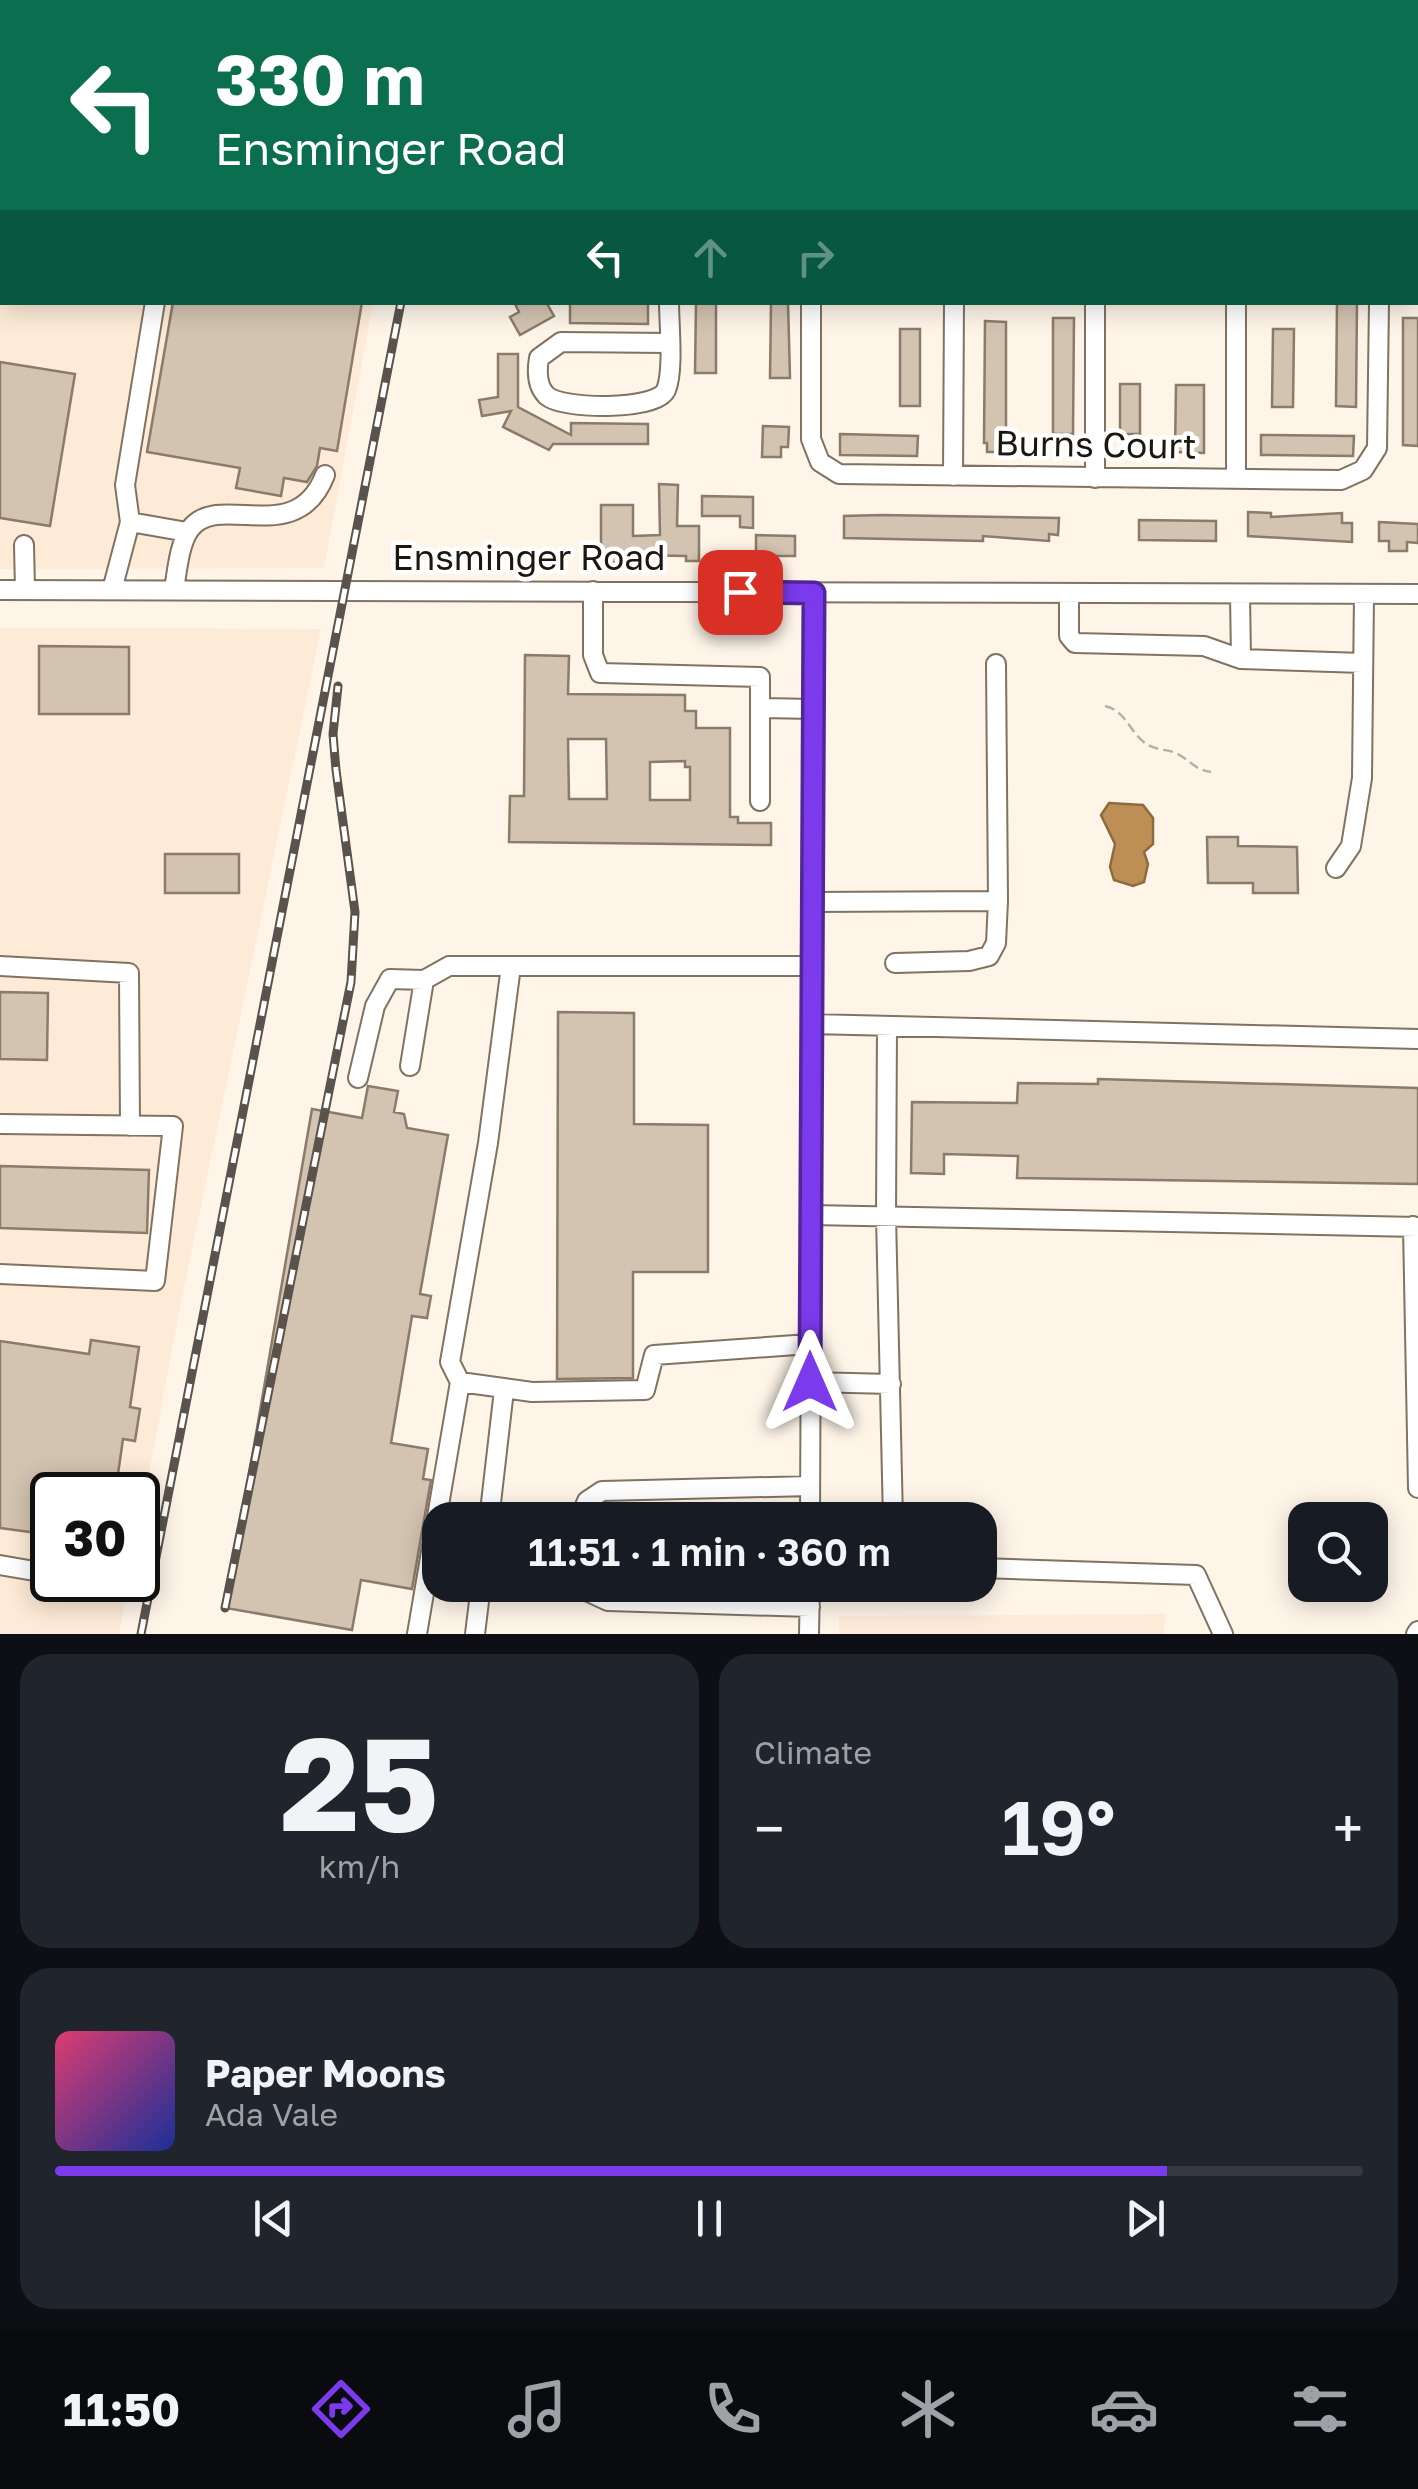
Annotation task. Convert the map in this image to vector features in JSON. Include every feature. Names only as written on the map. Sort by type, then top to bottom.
[{"type":"street","points":[[112,590],[130,522],[125,484],[155,305]]},
{"type":"street","points":[[668,342],[561,342],[540,358],[540,384],[546,395],[558,403],[637,406],[660,398],[666,389],[670,305]]},
{"type":"street","name":"Burns Court","points":[[812,305],[811,439],[820,462],[839,474],[1341,480],[1363,470],[1372,460],[1378,436],[1379,305]]},
{"type":"street","points":[[953,476],[954,305]]},
{"type":"street","points":[[1095,305],[1095,478]]},
{"type":"street","points":[[1236,305],[1236,479]]},
{"type":"street","points":[[174,590],[187,532],[196,523],[231,514],[287,514],[318,492],[324,475]]},
{"type":"street","points":[[130,522],[187,532]]},
{"type":"street","points":[[24,545],[25,590]]},
{"type":"street","name":"Ensminger Road","points":[[0,590],[1418,594]]},
{"type":"street","points":[[593,591],[593,655],[600,673],[760,677],[760,801]]},
{"type":"street","points":[[810,1502],[814,593]]},
{"type":"street","points":[[1069,594],[1069,636],[1075,642],[1204,646],[1241,659],[1363,663]]},
{"type":"street","points":[[1240,594],[1241,659]]},
{"type":"street","points":[[1336,868],[1351,846],[1362,778],[1364,594]]},
{"type":"street","points":[[896,963],[970,962],[989,956],[996,943],[996,664]]},
{"type":"street","points":[[760,708],[814,709]]},
{"type":"street","points":[[812,902],[998,900]]},
{"type":"street","points":[[0,966],[129,973],[130,1126]]},
{"type":"street","points":[[358,1078],[376,1006],[390,979],[424,980],[450,966],[812,966]]},
{"type":"street","points":[[418,1634],[460,1382],[450,1362],[488,1143],[511,966]]},
{"type":"street","points":[[410,1066],[424,980]]},
{"type":"street","points":[[812,1024],[1418,1040]]},
{"type":"street","points":[[887,1026],[886,1216],[893,1502]]},
{"type":"street","points":[[0,1124],[173,1126],[155,1280],[0,1274]]},
{"type":"street","points":[[811,1214],[1415,1226],[1418,1488]]},
{"type":"street","points":[[460,1382],[532,1392],[646,1390],[654,1355],[810,1344]]},
{"type":"street","points":[[810,1382],[891,1384]]},
{"type":"street","points":[[491,1502],[504,1390]]},
{"type":"street","points":[[587,1502],[602,1492],[810,1486]]},
{"type":"street","points":[[0,1564],[30,1570]]},
{"type":"street","points":[[997,1568],[1196,1574],[1223,1634]]},
{"type":"street","points":[[475,1634],[479,1602]]},
{"type":"street","points":[[642,1602],[810,1607]]},
{"type":"street","points":[[810,1602],[810,1634]]},
{"type":"path","points":[[1105,706],[1125,717],[1130,730],[1149,747],[1172,751],[1197,770],[1210,772]]},
{"type":"shaded area","points":[[0,305],[373,305],[324,568],[0,569]]},
{"type":"shaded area","points":[[0,628],[321,629],[149,1472],[30,1472],[30,1602],[125,1602],[119,1634],[0,1634]]},
{"type":"shaded area","points":[[1109,803],[1143,805],[1153,818],[1153,844],[1144,852],[1148,864],[1144,882],[1133,886],[1114,880],[1110,867],[1115,844],[1101,815]]},
{"type":"shaded area","points":[[1166,1614],[1163,1634],[839,1634],[839,1616]]},
{"type":"building","points":[[172,305],[361,305],[337,451],[320,448],[317,466],[307,482],[284,478],[281,496],[236,488],[240,468],[147,452]]},
{"type":"building","points":[[516,305],[548,305],[554,316],[520,335],[510,317],[519,312]]},
{"type":"building","points":[[570,305],[648,305],[648,324],[570,323]]},
{"type":"building","points":[[696,305],[716,305],[716,373],[695,373]]},
{"type":"building","points":[[771,305],[788,305],[790,378],[770,378]]},
{"type":"building","points":[[1337,305],[1357,305],[1356,407],[1336,406]]},
{"type":"building","points":[[1053,318],[1074,318],[1073,434],[1053,434]]},
{"type":"building","points":[[1403,318],[1418,318],[1418,446],[1403,445]]},
{"type":"building","points":[[985,321],[1006,322],[1006,452],[987,452],[984,443]]},
{"type":"building","points":[[900,329],[920,329],[920,406],[900,406]]},
{"type":"building","points":[[1273,329],[1294,329],[1293,407],[1272,407]]},
{"type":"building","points":[[498,354],[518,354],[518,407],[571,435],[571,423],[648,424],[648,444],[553,444],[549,450],[503,427],[511,411],[482,416],[479,400],[498,397]]},
{"type":"building","points":[[0,362],[75,374],[50,526],[0,518]]},
{"type":"building","points":[[1120,384],[1140,384],[1140,434],[1120,434]]},
{"type":"building","points":[[1176,385],[1204,385],[1204,453],[1175,452]]},
{"type":"building","points":[[763,426],[789,427],[788,447],[781,447],[781,457],[762,457]]},
{"type":"building","points":[[840,434],[918,436],[917,456],[840,455]]},
{"type":"building","points":[[1261,435],[1354,436],[1353,456],[1261,455]]},
{"type":"building","points":[[659,484],[678,485],[677,526],[699,526],[699,561],[686,561],[686,556],[632,555],[632,563],[601,562],[601,505],[633,505],[633,536],[660,535]]},
{"type":"building","points":[[702,496],[753,497],[753,528],[740,527],[740,516],[702,516]]},
{"type":"building","points":[[1248,512],[1271,513],[1271,517],[1342,513],[1342,523],[1352,523],[1352,542],[1248,536]]},
{"type":"building","points":[[844,516],[1059,518],[1058,535],[1049,534],[1049,541],[983,536],[983,541],[844,538]]},
{"type":"building","points":[[1139,520],[1216,521],[1216,541],[1139,540]]},
{"type":"building","points":[[1379,522],[1418,524],[1418,543],[1407,542],[1407,551],[1389,551],[1389,541],[1379,541]]},
{"type":"building","points":[[756,535],[795,536],[795,556],[756,556]]},
{"type":"building","points":[[39,646],[129,647],[129,714],[39,714]]},
{"type":"building","points":[[525,655],[569,656],[568,694],[685,695],[685,711],[696,711],[696,728],[730,728],[730,817],[738,817],[738,823],[771,823],[771,845],[509,842],[510,796],[524,796]],"holes":[[[568,739],[606,739],[607,799],[569,799]],[[685,761],[685,767],[690,767],[690,800],[650,800],[650,762]]]},
{"type":"building","points":[[1207,837],[1238,837],[1238,846],[1297,847],[1298,893],[1253,893],[1253,883],[1208,883]]},
{"type":"building","points":[[165,854],[239,854],[239,893],[165,893]]},
{"type":"building","points":[[0,992],[48,993],[47,1060],[0,1059]]},
{"type":"building","points":[[558,1012],[634,1013],[634,1124],[708,1125],[708,1272],[633,1272],[633,1378],[557,1379]]},
{"type":"building","points":[[1098,1079],[1418,1088],[1418,1184],[1017,1178],[1018,1156],[944,1154],[944,1174],[911,1173],[912,1102],[1017,1103],[1018,1083],[1098,1084]]},
{"type":"building","points":[[368,1086],[398,1091],[394,1112],[404,1114],[407,1128],[448,1135],[420,1294],[431,1296],[427,1318],[412,1316],[391,1443],[428,1449],[423,1479],[431,1480],[427,1502],[422,1502],[422,1532],[412,1589],[361,1580],[352,1630],[226,1608],[312,1109],[362,1118]]},
{"type":"building","points":[[0,1166],[149,1170],[147,1233],[0,1228]]},
{"type":"building","points":[[91,1340],[139,1347],[130,1407],[140,1409],[135,1441],[123,1439],[118,1472],[30,1472],[30,1532],[0,1528],[0,1341],[89,1354]]},
{"type":"railway","points":[[141,1634],[400,305]]},
{"type":"railway","points":[[225,1608],[351,982],[355,912],[333,734],[338,686]]},
{"type":"route","points":[[740,592],[814,593],[810,1382]]}]
